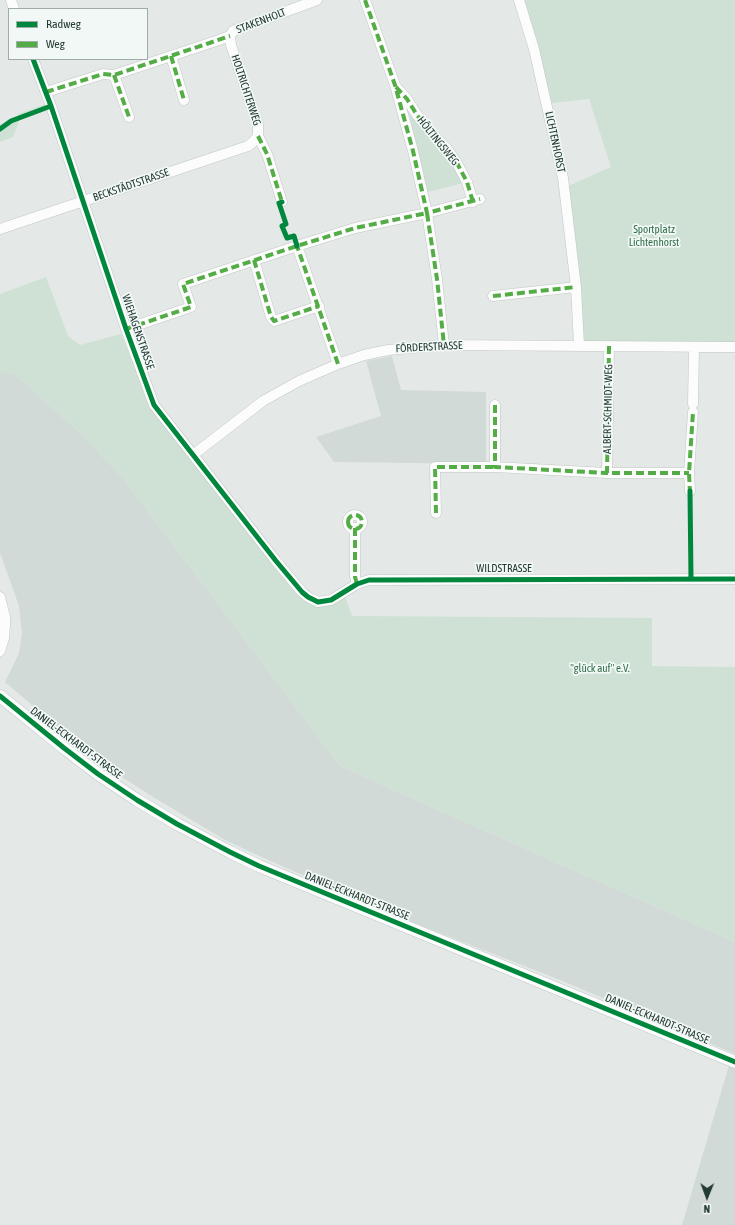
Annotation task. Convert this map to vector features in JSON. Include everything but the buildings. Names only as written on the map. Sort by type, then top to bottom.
[{"type":"street","name":"STAKENHOLT","points":[[230,36],[233,31],[317,0]]},
{"type":"street","name":"HÖLTINGSWEG","points":[[365,0],[395,85],[413,151],[427,213],[437,279],[444,345]]},
{"type":"street","name":"LICHTENHORST","points":[[519,0],[534,49],[563,178],[576,287],[579,345]]},
{"type":"street","points":[[46,92],[103,74],[114,75],[148,61],[171,56],[230,36]]},
{"type":"street","name":"HOLTRICHTERWEG","points":[[230,36],[231,44],[258,125],[258,136],[267,154],[282,202]]},
{"type":"street","points":[[171,56],[184,100]]},
{"type":"street","name":"WIEHAGENSTRASSE","points":[[33,60],[46,92],[126,329],[154,405],[289,576]]},
{"type":"street","points":[[114,75],[129,118]]},
{"type":"street","name":"HÖLTINGSWEG","points":[[297,246],[355,228],[427,213],[476,200],[457,162],[417,115],[408,99],[395,85]]},
{"type":"street","name":"BECKSTÄDTSTRASSE","points":[[0,229],[248,146],[254,142],[258,136]]},
{"type":"street","points":[[126,329],[191,307],[183,284],[297,246],[338,364]]},
{"type":"street","points":[[254,260],[271,317],[274,320],[319,306]]},
{"type":"street","points":[[494,296],[576,287]]},
{"type":"street","name":"FÖRDERSTRASSE","points":[[193,455],[262,401],[299,380],[364,355],[388,350],[444,345],[735,347]]},
{"type":"street","name":"ALBERT-SCHMIDT-WEG","points":[[607,472],[609,346]]},
{"type":"street","points":[[690,491],[689,473],[693,408],[694,347]]},
{"type":"street","points":[[495,405],[495,468]]},
{"type":"street","points":[[436,513],[435,467],[689,473]]},
{"type":"street","points":[[355,528],[355,577],[357,584]]},
{"type":"street","name":"WILDSTRASSE","points":[[289,576],[302,592],[318,602],[331,600],[357,584],[369,580],[735,579]]},
{"type":"street","points":[[0,597],[5,621],[4,638],[0,651]]},
{"type":"street","name":"DANIEL-ECKHARDT-STRASSE","points":[[0,696],[64,748],[111,783],[177,824],[230,852],[266,869],[735,1062]]},
{"type":"shaded area","points":[[392,356],[401,390],[486,392],[486,464],[334,462],[316,437],[381,416],[366,361]]},
{"type":"shaded area","points":[[0,371],[15,374],[79,432],[123,478],[340,766],[735,942],[735,1054],[560,980],[394,915],[225,840],[100,763],[5,682],[19,653],[22,633],[19,606],[0,553]]},
{"type":"shaded area","points":[[729,1065],[735,1067],[735,1225],[682,1225]]},
{"type":"green space","name":"Sportplatz Lichtenhorst","points":[[520,0],[735,0],[735,344],[582,343],[566,187],[611,167],[589,99],[552,103]]},
{"type":"green space","points":[[49,103],[51,108],[20,119],[13,137],[0,142],[0,124],[13,120],[18,114]]},
{"type":"green space","points":[[408,109],[448,155],[463,183],[428,192]]},
{"type":"green space","name":"\"glück auf\" e.V.","points":[[46,277],[68,336],[80,345],[121,334],[151,408],[308,599],[344,594],[352,616],[652,618],[652,666],[735,667],[735,942],[340,766],[123,478],[79,432],[15,374],[0,371],[0,294]]},
{"type":"marked path","points":[[365,0],[395,85],[413,151],[427,213],[480,199]]},
{"type":"marked path","points":[[46,92],[103,74],[114,75],[230,36]]},
{"type":"marked path","points":[[171,56],[184,100]]},
{"type":"marked path","points":[[114,75],[129,117]]},
{"type":"marked path","points":[[396,87],[457,163],[467,182],[473,202]]},
{"type":"marked path","points":[[258,136],[267,154],[282,202],[280,203]]},
{"type":"marked path","points":[[126,329],[191,307],[183,284],[355,228],[427,213],[437,279],[444,345]]},
{"type":"marked path","points":[[296,243],[338,364]]},
{"type":"marked path","points":[[254,260],[271,317],[274,321],[319,306]]},
{"type":"marked path","points":[[493,296],[576,287]]},
{"type":"marked path","points":[[609,346],[607,473],[689,473]]},
{"type":"marked path","points":[[495,405],[495,467],[607,473]]},
{"type":"marked path","points":[[690,494],[689,473],[693,412]]},
{"type":"marked path","points":[[436,513],[435,467],[495,467]]},
{"type":"marked path","points":[[355,515],[360,517],[362,522],[360,527],[355,529],[350,527],[348,522],[350,517],[355,515]]},
{"type":"marked path","points":[[355,528],[355,577],[357,584]]},
{"type":"cycle path","points":[[33,60],[51,106],[126,329],[154,405],[276,561],[308,597],[318,602],[331,600],[357,584],[369,580],[735,579]]},
{"type":"cycle path","points":[[0,129],[11,121],[51,106]]},
{"type":"cycle path","points":[[282,202],[279,203],[286,224],[282,226],[287,238],[294,236],[297,246]]},
{"type":"cycle path","points":[[690,491],[691,579]]},
{"type":"cycle path","points":[[0,696],[98,774],[177,824],[230,852],[259,866],[735,1062]]}]
